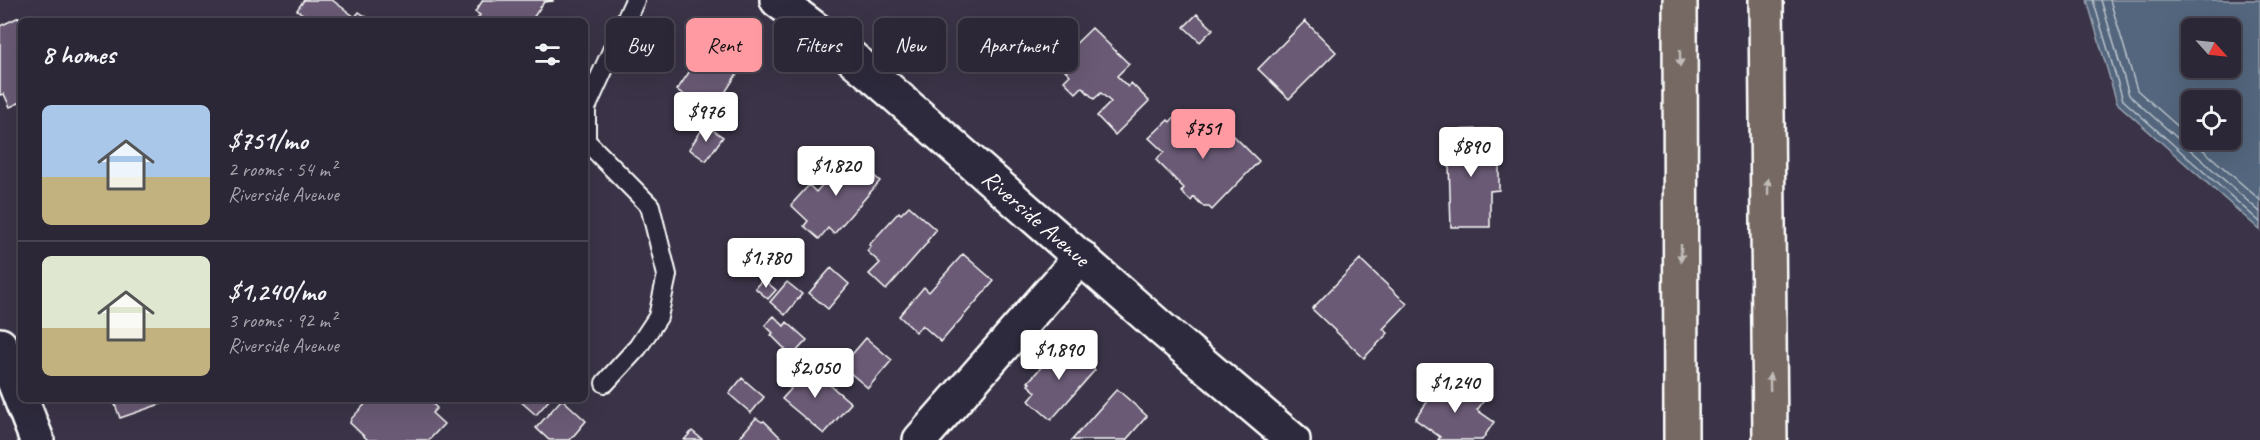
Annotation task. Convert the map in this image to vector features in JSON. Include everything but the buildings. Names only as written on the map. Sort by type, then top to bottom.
[{"type":"highway","points":[[1680,0],[1681,440]]},
{"type":"highway","points":[[1766,0],[1770,440]]},
{"type":"street","name":"Riverside Avenue","points":[[777,0],[879,80],[1293,440]]},
{"type":"street","points":[[920,440],[1081,257]]},
{"type":"street","points":[[0,345],[18,391]]},
{"type":"street","points":[[22,402],[37,440]]},
{"type":"lane","points":[[588,104],[635,0]]},
{"type":"lane","points":[[588,143],[650,206],[666,275],[658,316],[638,347],[605,382]]},
{"type":"water","points":[[2087,0],[2260,0],[2260,230],[2117,103]]}]
